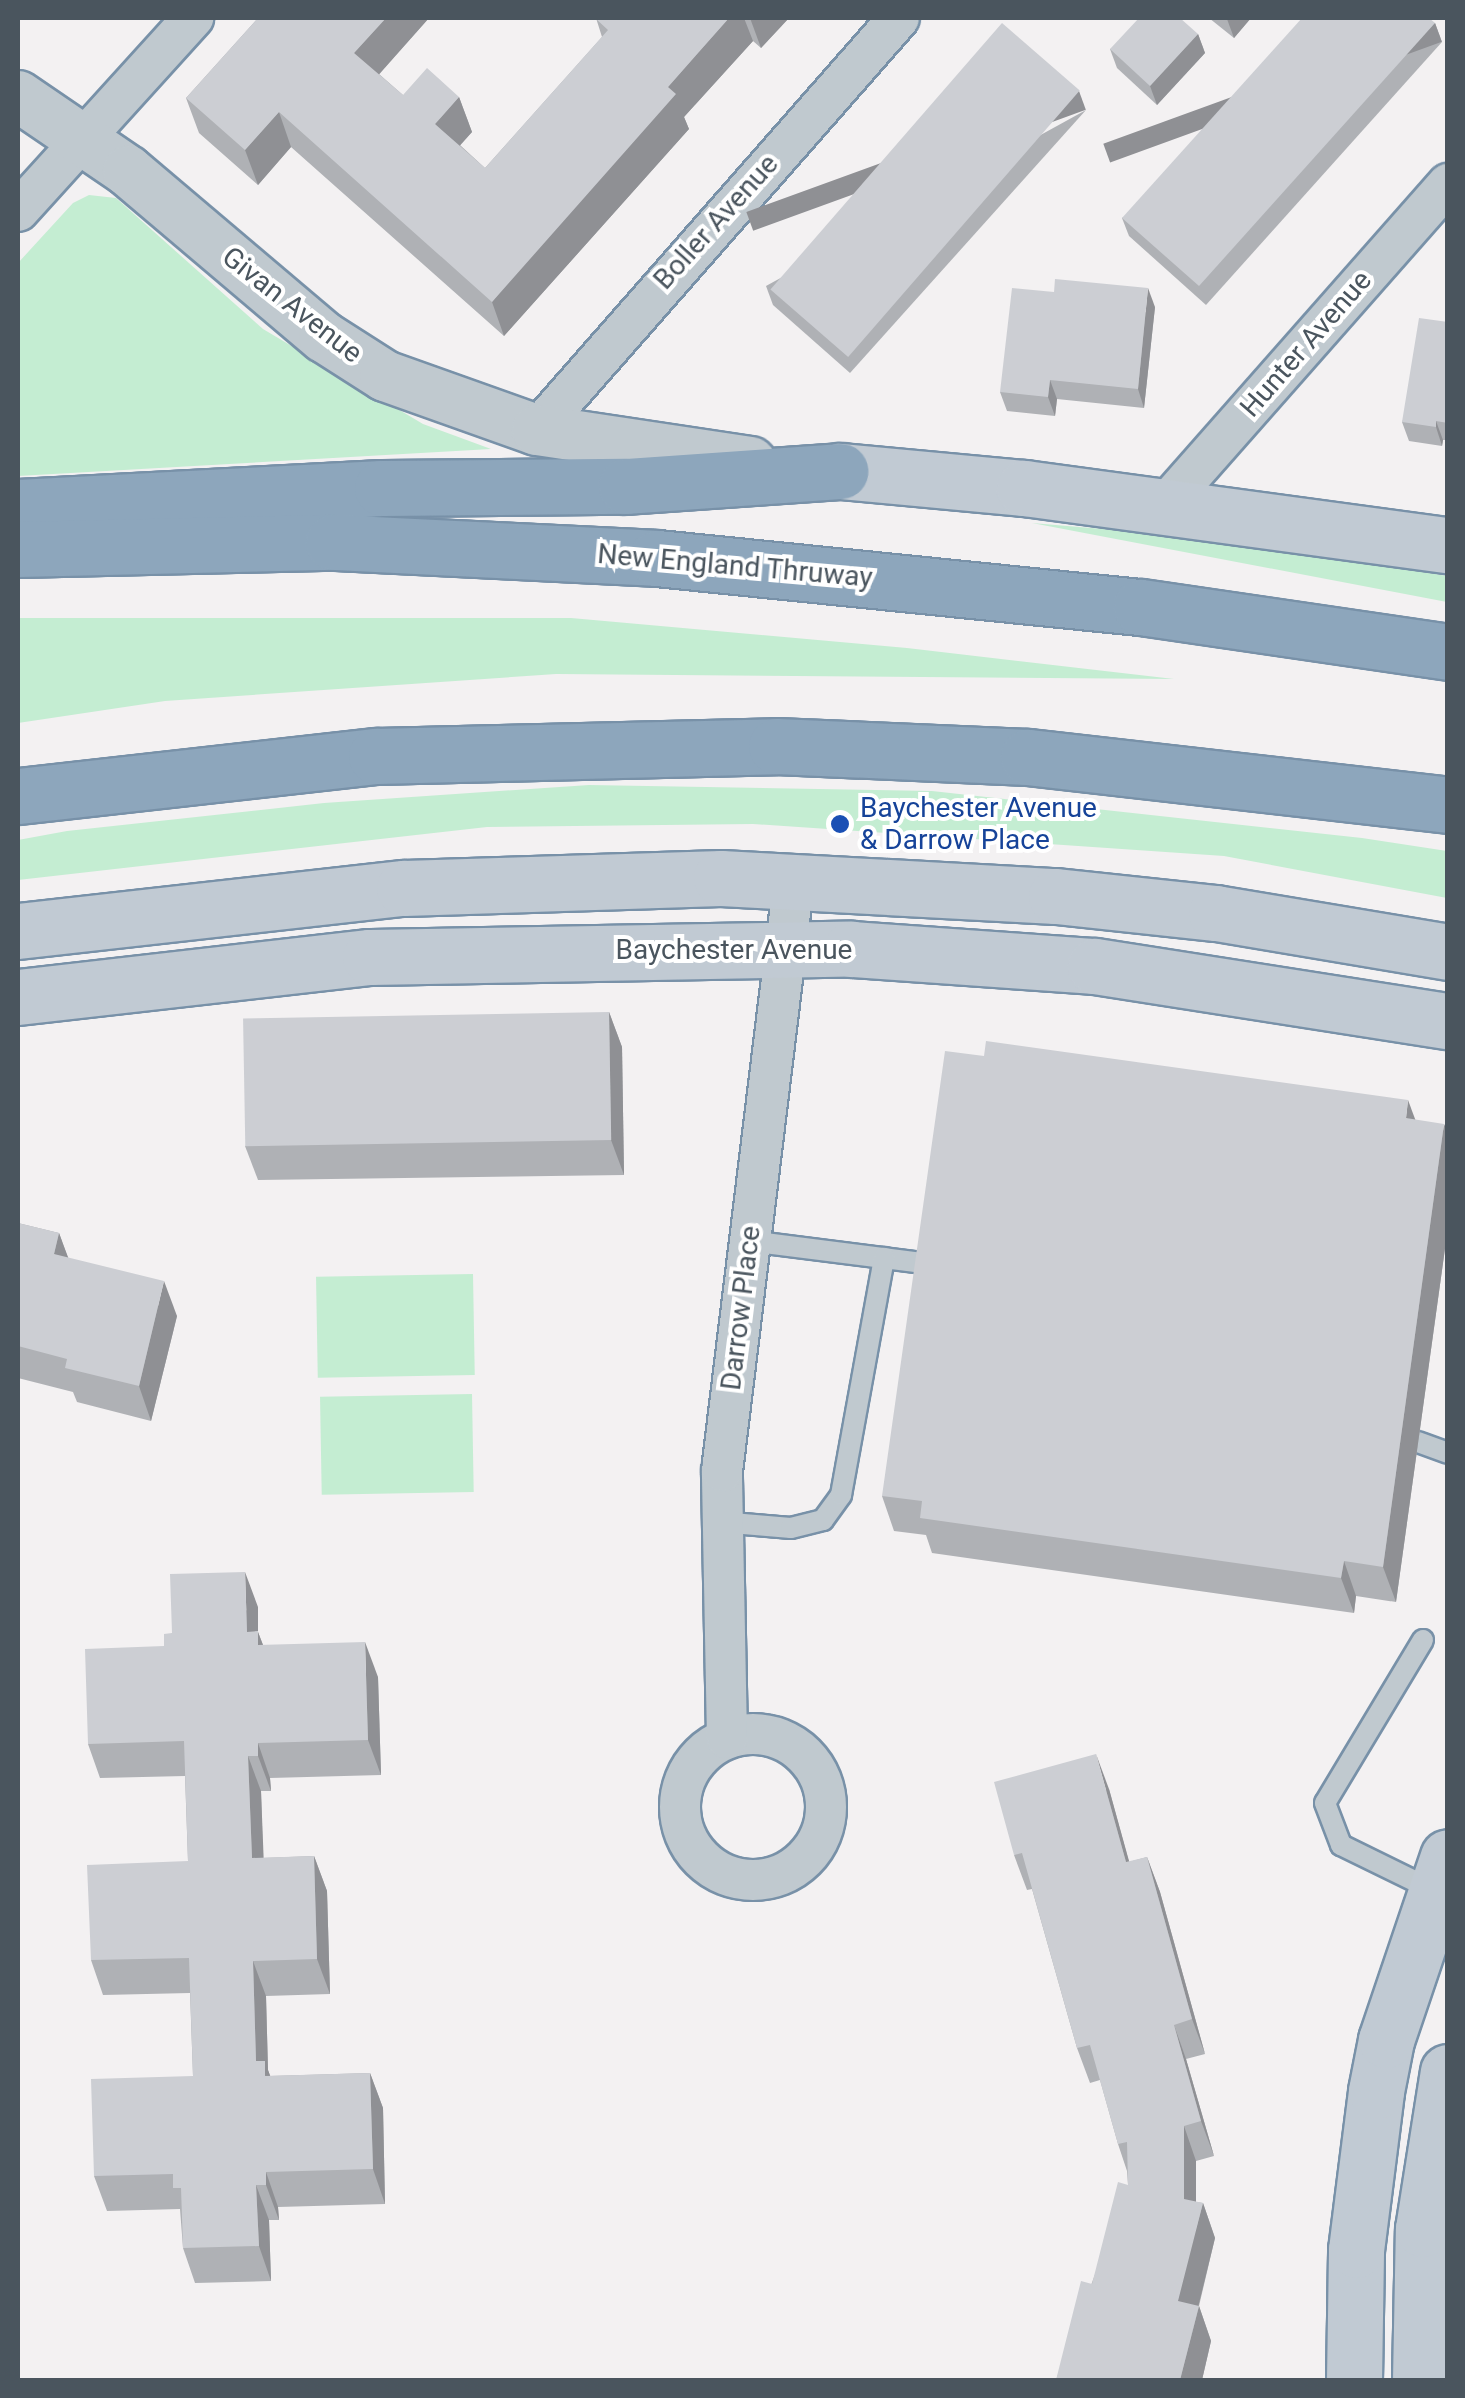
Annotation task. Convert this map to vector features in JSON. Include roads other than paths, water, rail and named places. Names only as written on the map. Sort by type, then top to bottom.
[{"type":"highway","points":[[18,508],[382,488],[626,486],[840,471]]},
{"type":"highway","name":"New England Thruway","points":[[18,549],[333,542],[640,557],[1142,607],[1448,652]]},
{"type":"highway","points":[[18,796],[376,756],[776,746],[1028,757],[1448,804]]},
{"type":"main road","points":[[840,471],[1165,505],[1448,545]]},
{"type":"main road","points":[[18,931],[404,888],[794,880],[976,889],[1216,914],[1448,952]]},
{"type":"main road","name":"Baychester Avenue","points":[[18,997],[370,957],[786,949],[1095,966],[1448,1021]]},
{"type":"main road","points":[[1354,2380],[1356,2250],[1376,2091],[1443,1881]]},
{"type":"main road","points":[[1420,2380],[1423,2229],[1448,2072]]},
{"type":"street","points":[[18,212],[193,18]]},
{"type":"street","name":"Boller Avenue","points":[[537,430],[604,346],[899,18]]},
{"type":"street","name":"Givan Avenue","points":[[18,96],[128,171],[324,338],[385,376],[537,430],[648,451],[840,471]]},
{"type":"street","name":"Hunter Avenue","points":[[1165,505],[1448,184]]},
{"type":"street","name":"Darrow Place","points":[[727,1738],[720,1522],[749,1241],[794,880]]},
{"type":"lane","points":[[749,1241],[932,1264]]},
{"type":"lane","points":[[720,1522],[791,1528],[823,1520],[840,1495],[884,1258]]},
{"type":"lane","points":[[1418,1442],[1448,1453]]},
{"type":"lane","points":[[1423,1640],[1325,1804],[1341,1846],[1443,1881]]},
{"type":"place","name":"Baychester Avenue & Darrow Place","points":[[840,824]]}]
